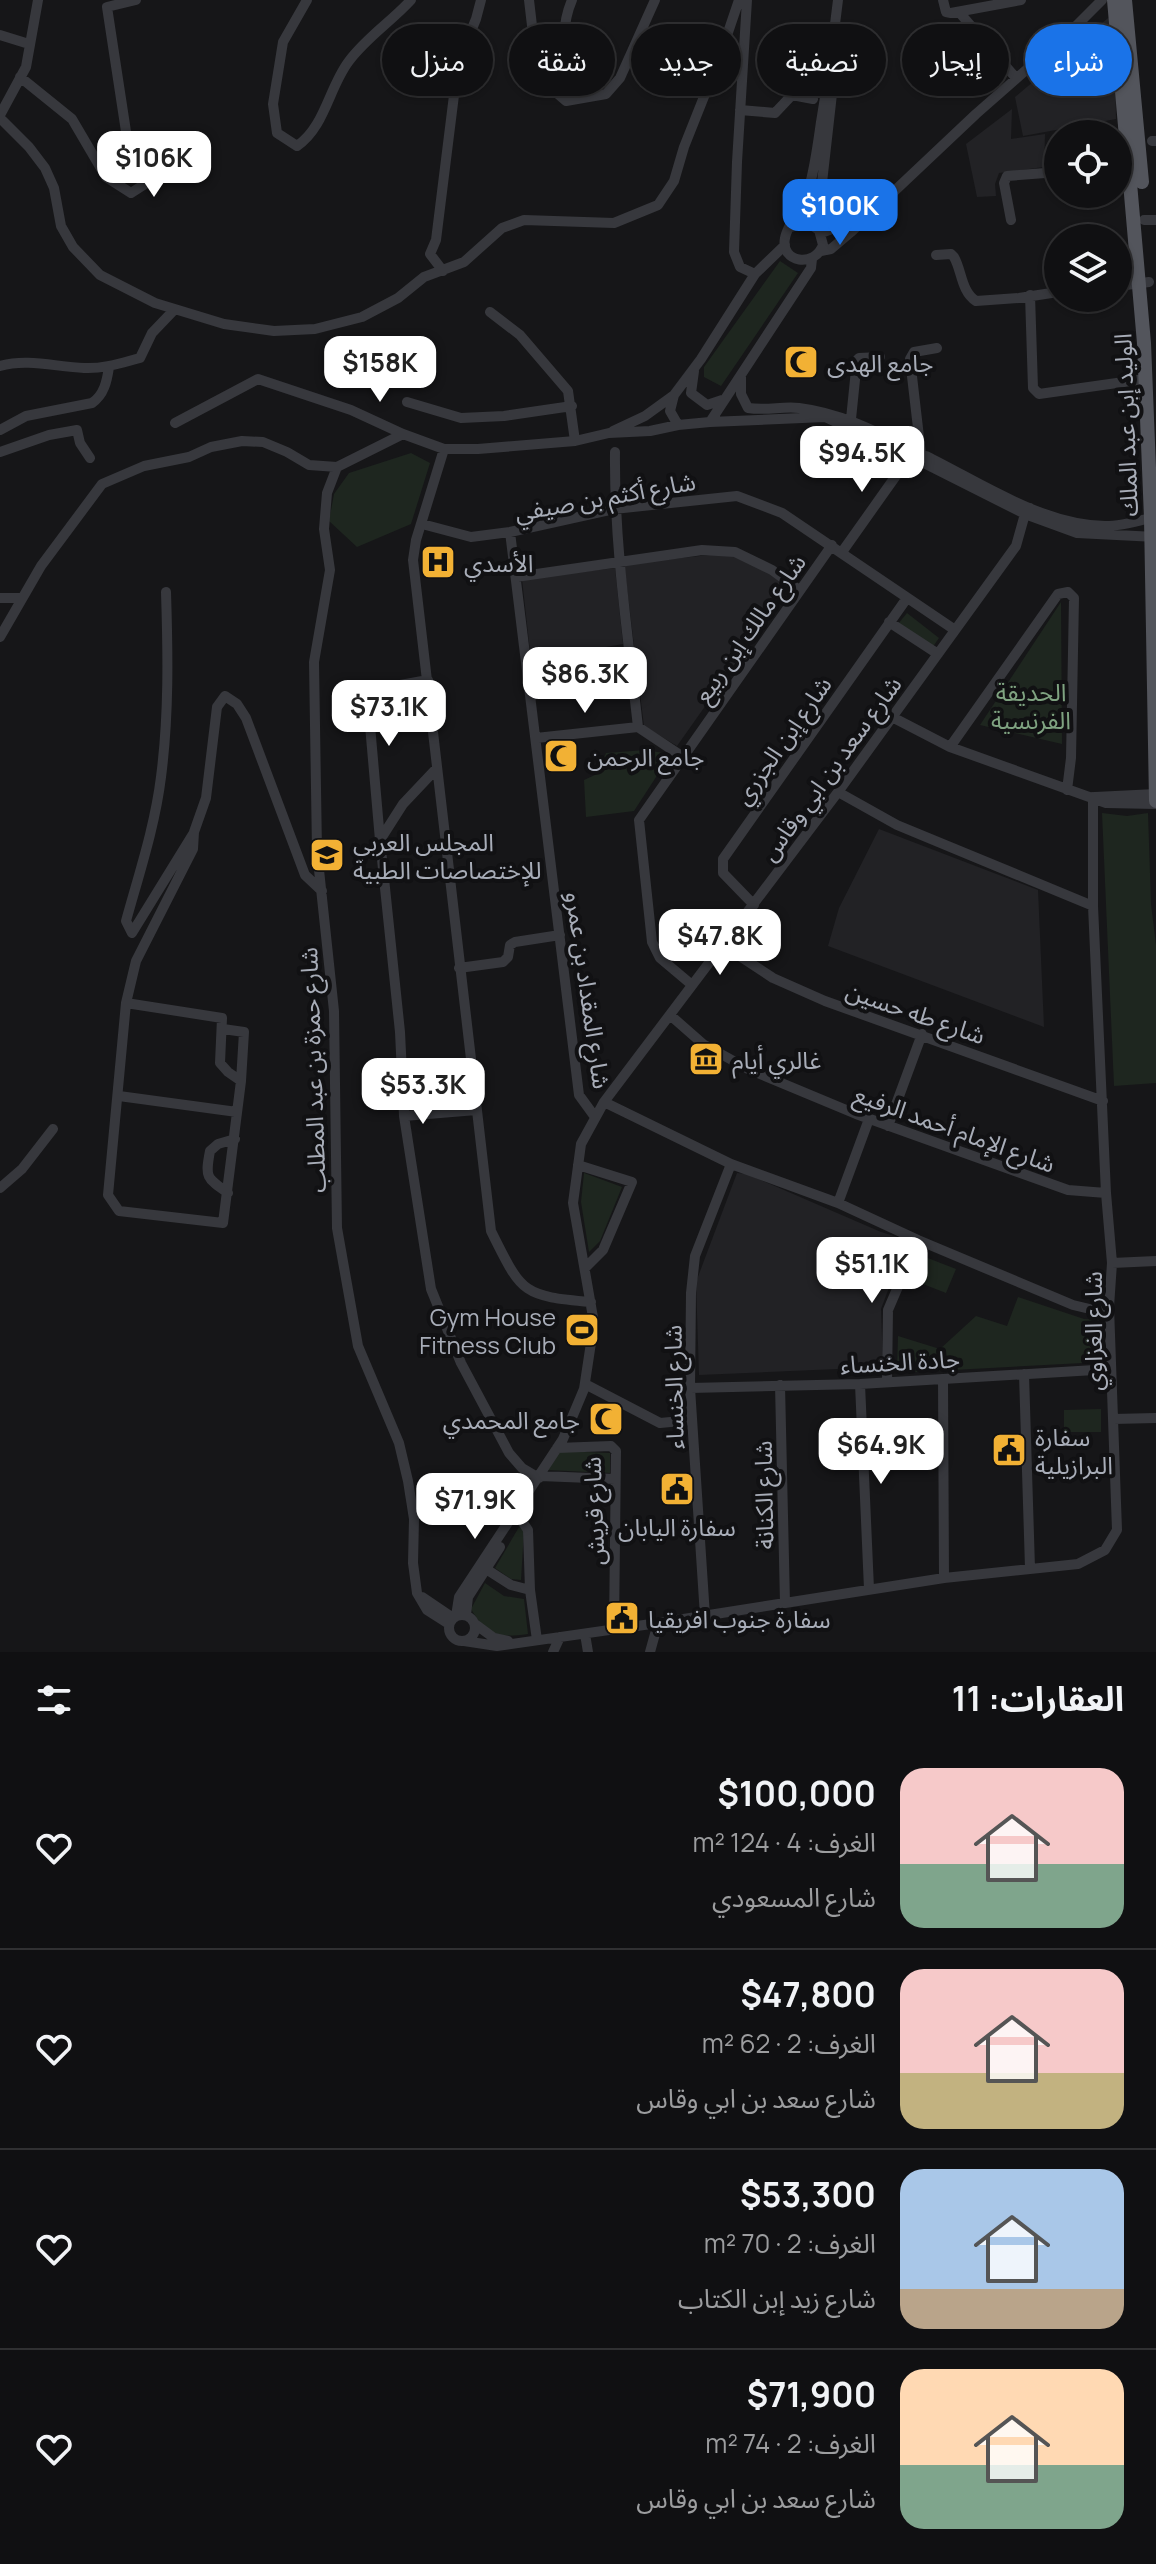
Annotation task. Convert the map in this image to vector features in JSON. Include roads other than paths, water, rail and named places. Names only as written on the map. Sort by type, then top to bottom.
[{"type":"main road","name":"الوليد إبن عبد الملك","points":[[1116,1],[1122,120]]},
{"type":"main road","name":"الوليد إبن عبد الملك","points":[[1116,1],[1150,220],[1144,282],[1145,379],[1153,517],[1156,802]]},
{"type":"main road","name":"الوليد إبن عبد الملك","points":[[1131,208],[1144,282],[1156,425]]},
{"type":"street","points":[[38,0],[26,67],[0,117],[45,168],[54,188],[61,226],[73,247],[100,275],[174,310],[224,324],[274,331],[315,329],[362,317],[398,298],[424,277],[464,262],[502,228],[524,220],[614,223],[658,205],[674,181],[739,0]]},
{"type":"street","points":[[20,77],[72,119],[106,177],[131,193],[145,184],[127,138],[106,4],[136,0]]},
{"type":"street","points":[[307,0],[283,42],[273,104],[277,133],[297,146],[315,127],[348,62],[411,0]]},
{"type":"street","points":[[443,271],[430,254],[436,240],[458,63],[481,0]]},
{"type":"street","points":[[529,0],[538,77],[566,101]]},
{"type":"street","points":[[566,101],[563,32],[572,0]]},
{"type":"street","points":[[566,101],[606,94],[620,78],[655,0]]},
{"type":"street","points":[[747,0],[734,252],[740,267],[755,274]]},
{"type":"street","points":[[609,433],[645,416],[674,395],[755,274],[785,245],[787,232],[809,189],[828,81],[838,0]]},
{"type":"street","points":[[821,251],[819,230],[845,0]]},
{"type":"street","points":[[943,0],[946,12],[1021,0]]},
{"type":"street","points":[[785,245],[795,259],[812,259],[821,251],[831,249],[1016,78],[1075,27],[1116,1]]},
{"type":"street","points":[[959,12],[1016,78]]},
{"type":"street","points":[[0,35],[29,44]]},
{"type":"street","points":[[740,110],[775,113],[792,95],[813,99]]},
{"type":"street","points":[[1011,220],[1004,183],[1007,176],[1044,173]]},
{"type":"street","points":[[791,227],[807,222],[819,230],[865,217]]},
{"type":"street","points":[[936,255],[951,254],[954,257],[964,285],[976,301],[1044,294]]},
{"type":"street","points":[[710,422],[811,268],[812,259]]},
{"type":"street","points":[[1132,284],[1144,282]]},
{"type":"street","points":[[1030,295],[1035,392],[1039,394],[1145,379]]},
{"type":"street","points":[[0,366],[23,363],[109,367],[140,358],[152,333],[174,310]]},
{"type":"street","points":[[490,312],[520,335],[568,391],[575,441]]},
{"type":"street","points":[[842,552],[916,455],[910,359],[914,352],[937,348]]},
{"type":"street","points":[[851,419],[857,360],[880,357]]},
{"type":"street","points":[[0,430],[26,416],[92,403],[104,389],[109,367]]},
{"type":"street","points":[[694,369],[691,393],[707,405],[722,400]]},
{"type":"street","points":[[741,375],[741,394],[748,408],[769,411],[796,407],[851,419],[1027,511],[1077,533],[1153,537]]},
{"type":"street","points":[[175,423],[258,379],[351,410],[444,449],[575,441],[609,433],[650,431],[710,422],[825,417],[916,455]]},
{"type":"street","points":[[674,395],[670,411],[678,425]]},
{"type":"street","points":[[407,402],[461,418],[504,416],[572,406]]},
{"type":"street","points":[[0,452],[49,435],[77,430],[80,443],[90,458]]},
{"type":"street","points":[[0,637],[41,566],[102,484],[144,466],[189,457],[211,447],[242,441],[263,442],[309,465],[337,467],[403,434]]},
{"type":"street","points":[[444,449],[416,540],[413,560],[491,1231],[513,1276],[532,1293],[591,1302]]},
{"type":"street","points":[[615,452],[614,509],[638,727]]},
{"type":"street","name":"شارع حمزة بن عبد المطلب","points":[[337,467],[327,493],[324,529],[330,570],[314,662],[317,851],[334,1011],[337,1228],[358,1346],[399,1443],[408,1481],[414,1519],[413,1572],[417,1593],[427,1610],[456,1618]]},
{"type":"street","name":"شارع أكثم بن صيفي","points":[[422,524],[471,537],[510,532],[614,509],[737,496],[782,513],[955,630]]},
{"type":"street","points":[[1027,511],[1105,526],[1153,517]]},
{"type":"street","name":"شارع سعد بن ابي وقاس","points":[[456,1618],[459,1597],[557,1448],[585,1384],[594,1323],[573,1203],[581,1144],[604,1102],[838,792],[1016,546],[1027,511]]},
{"type":"street","name":"شارع المقداد بن عمرو","points":[[510,532],[579,1095],[595,1117]]},
{"type":"street","name":"شارع مالك إبن ربيع","points":[[692,985],[660,958],[652,942],[639,820],[832,545]]},
{"type":"street","points":[[516,577],[702,550],[735,552],[772,570],[799,590]]},
{"type":"street","points":[[166,592],[169,676],[161,778],[149,839],[126,921],[132,933],[194,832],[206,798],[217,707],[225,696],[237,704],[246,718],[305,875],[322,891]]},
{"type":"street","points":[[950,747],[1058,594],[1068,592],[1074,598],[1071,758],[1067,790]]},
{"type":"street","points":[[0,598],[21,598]]},
{"type":"street","name":"شارع إبن الجزري","points":[[754,905],[723,873],[723,859],[907,598]]},
{"type":"street","points":[[889,622],[938,654]]},
{"type":"street","points":[[428,680],[367,691],[400,1032],[404,1116],[431,1289],[461,1363],[509,1453],[522,1468],[539,1478],[615,1479]]},
{"type":"street","points":[[892,717],[950,747],[1067,790],[1111,804],[1156,802]]},
{"type":"street","points":[[536,738],[638,727],[683,757]]},
{"type":"street","points":[[380,840],[403,804],[437,768]]},
{"type":"street","points":[[838,792],[897,825],[1093,906]]},
{"type":"street","points":[[1093,797],[1156,794]]},
{"type":"street","name":"شارع الغزاوي","points":[[464,1641],[497,1646],[585,1634],[944,1578],[1078,1564],[1105,1550],[1117,1530],[1109,1307],[1112,1263],[1093,906],[1093,797]]},
{"type":"street","points":[[194,832],[193,849],[136,961],[126,1003],[108,1195],[119,1211],[223,1223],[235,1139],[244,1032],[223,1029]]},
{"type":"street","points":[[459,968],[503,962],[512,943],[560,935]]},
{"type":"street","name":"شارع طه حسين","points":[[723,945],[773,978],[825,1001],[1103,1101]]},
{"type":"street","points":[[126,1003],[222,1018],[220,1063],[241,1081]]},
{"type":"street","name":"شارع الإمام أحمد الرفيع","points":[[670,1015],[703,1044],[748,1069],[869,1119],[1068,1190],[1106,1193]]},
{"type":"street","points":[[888,1126],[922,1034]]},
{"type":"street","points":[[119,1096],[237,1112]]},
{"type":"street","points":[[604,1102],[731,1164],[838,1203],[1073,1305],[1094,1310],[1109,1307]]},
{"type":"street","points":[[404,1116],[476,1110]]},
{"type":"street","points":[[838,1203],[869,1119]]},
{"type":"street","points":[[0,1188],[22,1169],[53,1129]]},
{"type":"street","points":[[228,1193],[210,1181],[206,1171],[210,1151],[218,1144],[235,1139]]},
{"type":"street","name":"شارع الخنساء","points":[[705,1616],[690,1388],[691,1293],[695,1256],[731,1164]]},
{"type":"street","points":[[578,1165],[632,1182],[603,1250],[585,1268]]},
{"type":"street","points":[[887,1382],[888,1310],[918,1240]]},
{"type":"street","points":[[1112,1263],[1156,1261]]},
{"type":"street","name":"جادة الخنساء","points":[[690,1388],[860,1384],[1111,1369]]},
{"type":"street","points":[[1024,1374],[1030,1568]]},
{"type":"street","points":[[943,1379],[944,1578]]},
{"type":"street","points":[[585,1384],[660,1423],[692,1420]]},
{"type":"street","points":[[860,1384],[869,1589]]},
{"type":"street","name":"شارع الكنانة","points":[[780,1385],[785,1603]]},
{"type":"street","points":[[1113,1419],[1156,1418]]},
{"type":"street","name":"شارع قريش","points":[[557,1448],[614,1447],[614,1629]]},
{"type":"street","name":"شارع سعد بن ابي وقاس","points":[[456,1618],[532,1496],[539,1478]]},
{"type":"street","points":[[519,1517],[528,1530],[530,1590],[537,1640]]},
{"type":"street","points":[[486,1569],[511,1585],[530,1590]]},
{"type":"street","points":[[475,1624],[474,1635],[464,1641],[451,1635],[456,1618],[475,1624],[494,1638],[514,1643]]},
{"type":"street","points":[[650,1652],[658,1623]]},
{"type":"street","points":[[585,1634],[588,1652]]},
{"type":"street","points":[[553,1652],[560,1637]]},
{"type":"place","name":"جامع الهدى","points":[[801,362]]},
{"type":"place","name":"الأسدي","points":[[438,562]]},
{"type":"place","name":"جامع الرحمن","points":[[561,756]]},
{"type":"place","name":"المجلس العربي للإختصاصات الطبية","points":[[327,855]]},
{"type":"place","name":"غالري أيام","points":[[706,1059]]},
{"type":"place","name":"Gym House Fitness Club","points":[[582,1330]]},
{"type":"place","name":"جامع المحمدي","points":[[606,1419]]},
{"type":"place","name":"سفارة البرازيلية","points":[[1009,1450]]},
{"type":"place","name":"سفارة اليابان","points":[[677,1489]]},
{"type":"place","name":"سفارة جنوب افريقيا","points":[[622,1618]]},
{"type":"park label","name":"الحديقة الفرنسية","points":[[1031,705]]}]
